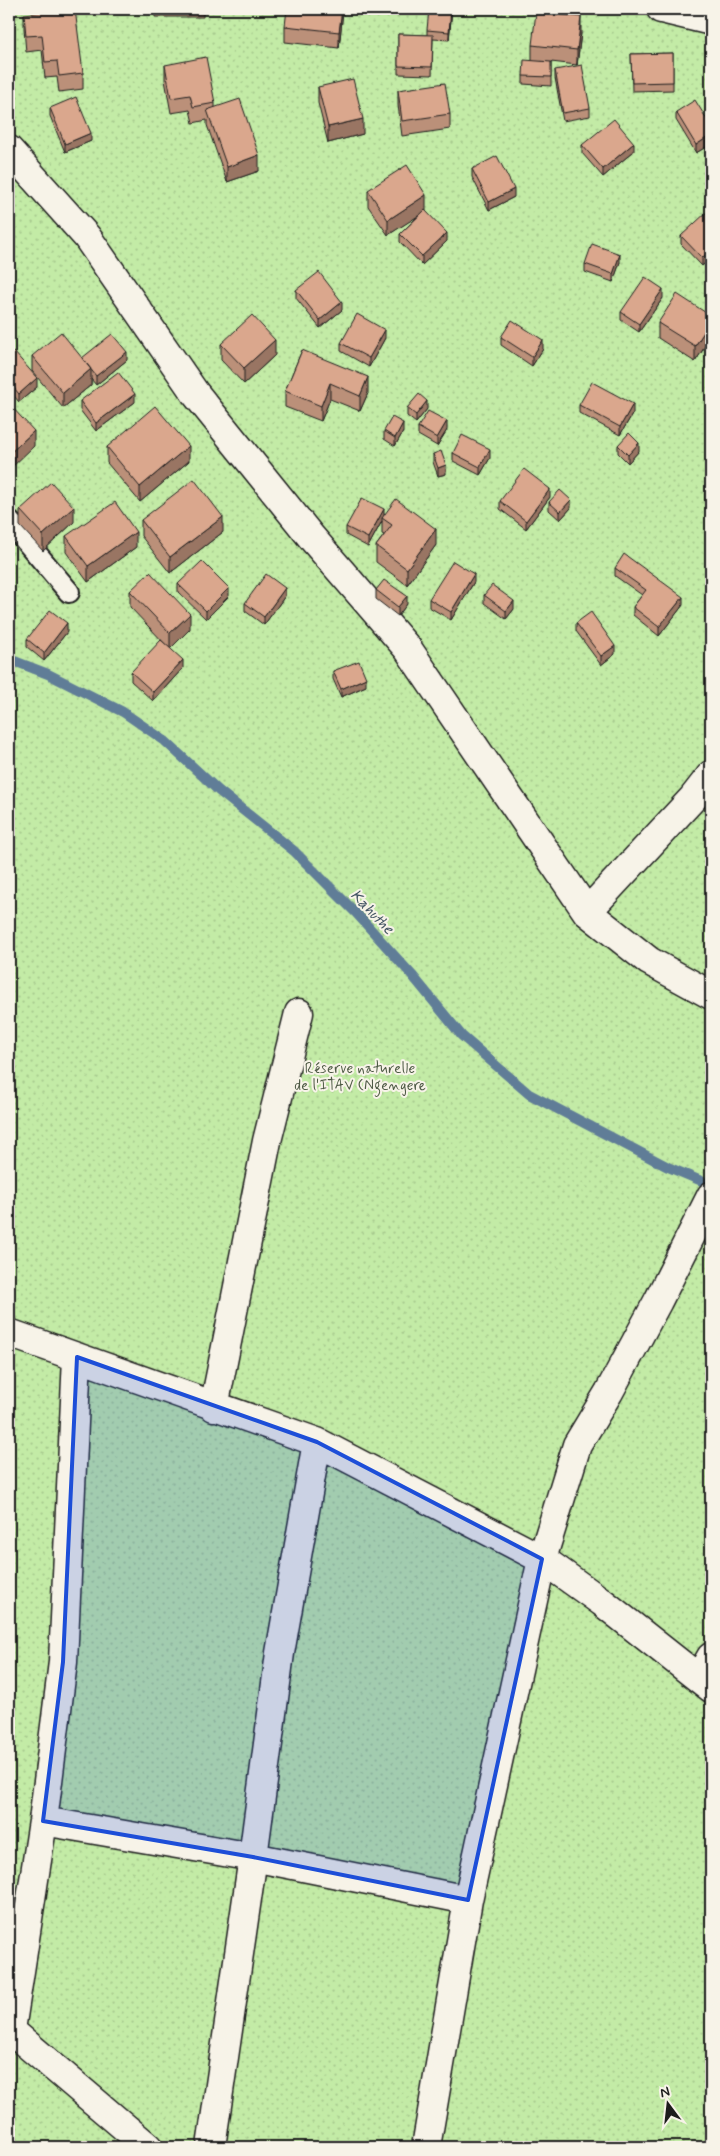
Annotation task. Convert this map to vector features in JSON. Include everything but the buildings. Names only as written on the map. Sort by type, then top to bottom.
[{"type":"street","points":[[661,9],[711,21]]},
{"type":"street","points":[[9,150],[87,237],[195,393],[312,538],[408,649],[588,912],[650,961],[711,995]]},
{"type":"street","points":[[588,912],[693,798],[711,775]]},
{"type":"street","points":[[214,1407],[267,1140],[298,1012]]},
{"type":"street","points":[[426,2147],[468,1900],[542,1559],[577,1445],[609,1392],[658,1301],[711,1196]]},
{"type":"street","points":[[9,1333],[316,1442],[542,1559],[707,1675]]},
{"type":"street","points":[[77,1357],[63,1662],[43,1821],[10,2029],[148,2147]]},
{"type":"street","points":[[210,2147],[253,1857],[280,1653],[316,1442]]},
{"type":"street","points":[[43,1821],[253,1857],[468,1900]]},
{"type":"lane","points":[[9,521],[69,592]]},
{"type":"highlighted area","points":[[77,1357],[317,1442],[542,1559],[468,1900],[253,1857],[43,1821],[63,1662]]},
{"type":"green space","name":"Réserve naturelle de l'ITAV (Ngengere","points":[[9,9],[711,9],[711,2147],[9,2147]]},
{"type":"waterway","name":"Kahuthe","points":[[9,659],[48,674],[123,712],[165,741],[219,791],[294,851],[356,913],[412,975],[462,1036],[529,1094],[668,1167],[711,1185]]}]
